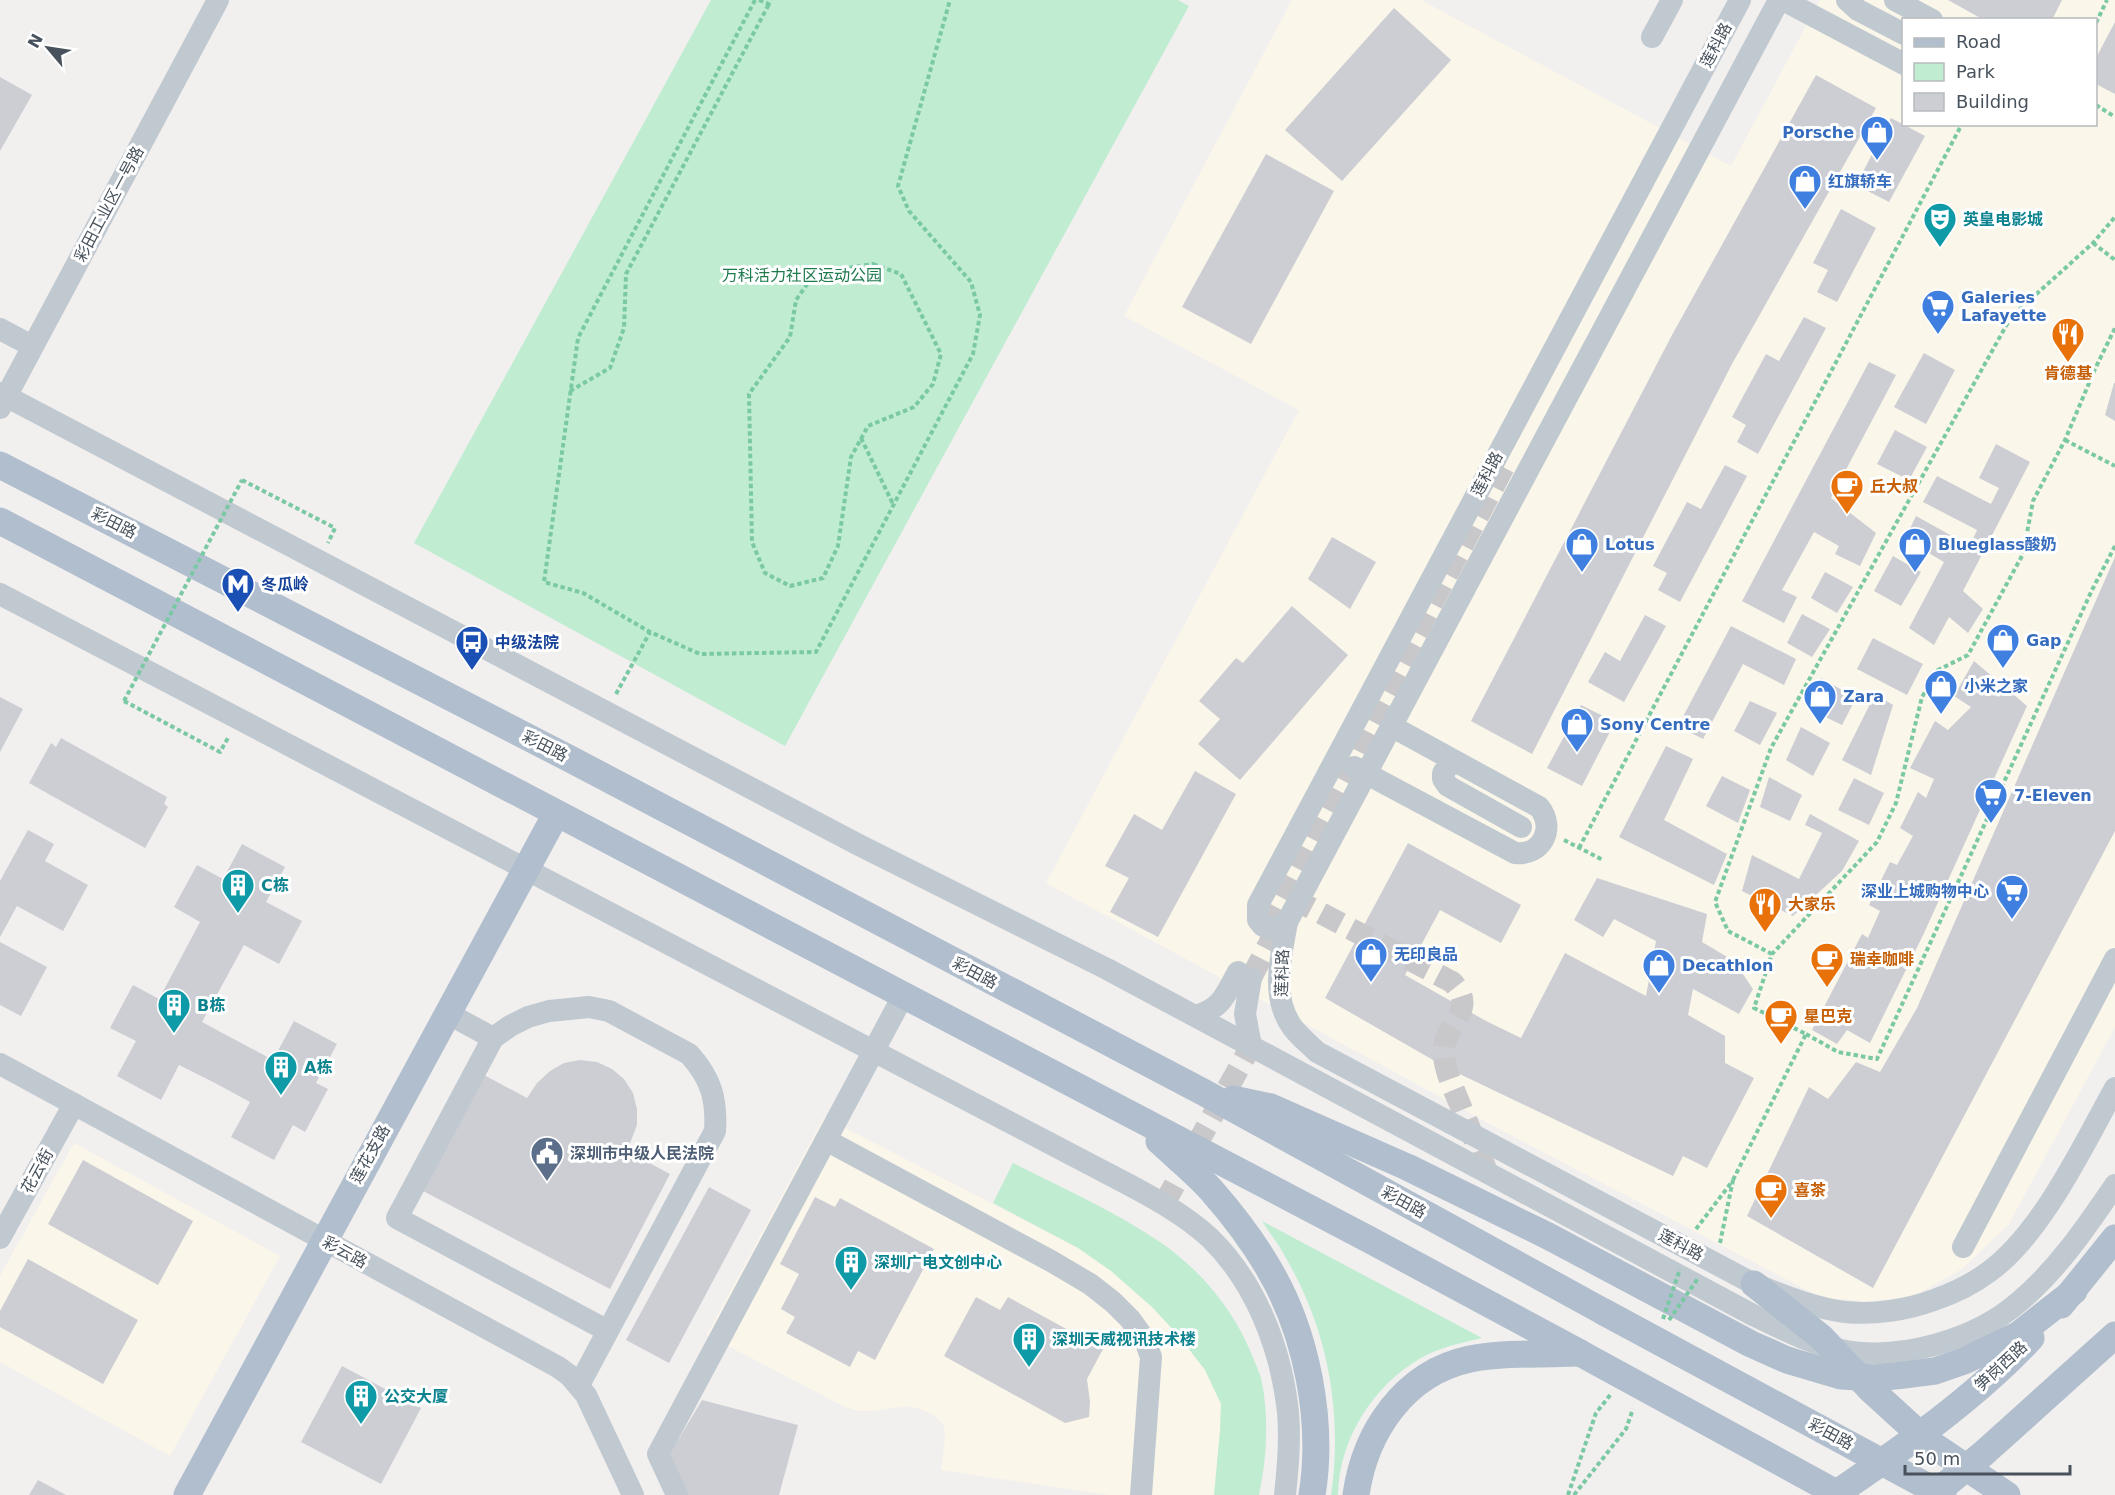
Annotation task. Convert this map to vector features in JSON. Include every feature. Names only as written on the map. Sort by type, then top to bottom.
[{"type":"main road","name":"彩田路","points":[[0,465],[572,760],[1203,1092],[1943,1495]]},
{"type":"main road","points":[[0,521],[1370,1240],[1840,1495]]},
{"type":"main road","name":"莲花支路","points":[[187,1495],[555,814]]},
{"type":"main road","points":[[1203,1092],[1271,1107],[1407,1167],[1548,1236],[1751,1344],[1787,1360],[1841,1376],[1876,1378],[1914,1374],[1935,1371],[1964,1361],[2018,1335],[2074,1291]]},
{"type":"main road","points":[[1136,1119],[1210,1189],[1243,1229],[1270,1270],[1288,1308],[1303,1353],[1313,1397],[1317,1440],[1312,1495]]},
{"type":"main road","name":"笋岗西路","points":[[1834,1495],[1948,1413],[2016,1354],[2074,1291],[2115,1238]]},
{"type":"main road","points":[[1754,1284],[1821,1337],[1870,1389],[1927,1441],[2007,1495]]},
{"type":"main road","points":[[1933,1495],[1984,1453],[2115,1335]]},
{"type":"main road","points":[[1356,1495],[1365,1454],[1381,1422],[1404,1395],[1429,1376],[1469,1359],[1512,1354],[1580,1353]]},
{"type":"street","name":"彩田工业区一号路","points":[[2,399],[218,0]]},
{"type":"street","points":[[1652,37],[1672,0]]},
{"type":"street","name":"莲科路","points":[[1287,922],[1273,929],[1263,926],[1258,920],[1258,905],[1740,0]]},
{"type":"street","points":[[1781,0],[1902,62]]},
{"type":"street","name":"莲科路","points":[[1781,0],[1287,922],[1279,976],[1280,1001],[1293,1028],[1317,1052],[1754,1284],[1795,1300],[1846,1312],[1901,1310],[1959,1291],[1992,1270],[2021,1242],[2052,1199],[2115,1088]]},
{"type":"street","points":[[1847,0],[1858,10],[1902,33]]},
{"type":"street","points":[[1895,0],[1928,18]]},
{"type":"street","points":[[0,329],[32,346]]},
{"type":"street","points":[[2,399],[859,845],[1107,969],[1753,1315],[1804,1338],[1839,1350],[1884,1354],[1941,1344],[1981,1328],[2019,1303],[2048,1275],[2090,1222],[2115,1185]]},
{"type":"street","points":[[0,594],[525,867],[1164,1204],[1208,1236],[1240,1272],[1254,1295],[1272,1341],[1282,1374],[1288,1406],[1288,1472],[1285,1495]]},
{"type":"street","points":[[1337,758],[1515,853],[1526,854],[1538,848],[1547,830],[1547,817],[1539,807],[1391,726]]},
{"type":"street","points":[[1458,763],[1450,764],[1443,773],[1443,779],[1448,786],[1521,827]]},
{"type":"street","points":[[1402,792],[1427,792],[1448,786]]},
{"type":"street","points":[[1963,1247],[2115,959]]},
{"type":"street","name":"莲科路","points":[[1196,1017],[1212,1011],[1245,975],[1245,1014],[1251,1046]]},
{"type":"street","points":[[676,1495],[658,1454],[903,996]]},
{"type":"street","points":[[579,1385],[715,1131],[716,1111],[707,1078],[689,1054],[609,1011],[589,1008],[549,1011],[528,1017],[493,1038],[397,1218],[608,1330]]},
{"type":"street","points":[[447,1013],[493,1038]]},
{"type":"street","name":"彩云路","points":[[0,1064],[558,1367],[579,1385],[593,1408],[633,1495]]},
{"type":"street","name":"花云街","points":[[0,1238],[74,1104]]},
{"type":"street","points":[[826,1140],[1052,1261],[1090,1284],[1130,1319],[1146,1340],[1151,1357],[1141,1495]]},
{"type":"path","points":[[755,0],[578,338],[544,582],[583,593],[650,632],[700,654],[816,652],[973,354],[980,315],[971,282],[909,211],[898,186],[950,0]]},
{"type":"path","points":[[570,391],[610,368],[624,328],[626,274],[770,2],[759,0]]},
{"type":"path","points":[[2097,20],[2108,0]]},
{"type":"path","points":[[2097,106],[2115,117]]},
{"type":"path","points":[[1579,848],[1961,126]]},
{"type":"path","points":[[1772,954],[1728,931],[1715,902],[1771,748],[2011,316],[2093,243],[2115,217]]},
{"type":"path","points":[[2093,243],[2115,260]]},
{"type":"path","points":[[873,264],[901,274],[941,354],[933,384],[914,407],[868,426],[861,438],[851,457],[838,546],[823,578],[790,586],[765,573],[752,542],[749,394],[790,337],[796,300],[815,273],[873,264]]},
{"type":"path","points":[[2115,328],[2095,369],[2066,440],[2032,501],[2023,554],[1968,655],[1938,670],[1922,697],[1896,802],[1877,842],[1772,954],[1754,1008],[1838,1052],[1877,1059],[2092,590],[2115,546]]},
{"type":"path","points":[[861,438],[894,505]]},
{"type":"path","points":[[2066,440],[2115,466]]},
{"type":"path","points":[[230,734],[220,752],[124,701],[242,480],[336,528],[326,546]]},
{"type":"path","points":[[607,712],[650,632]]},
{"type":"path","points":[[1547,830],[1603,860]]},
{"type":"path","points":[[1733,1180],[1806,1035]]},
{"type":"shaded area","points":[[1292,0],[1421,0],[1731,166],[1820,0],[2115,0],[2115,1027],[2009,1224],[1962,1269],[1914,1296],[1869,1302],[1820,1297],[1501,1130],[1046,883],[1299,410],[1124,316]]},
{"type":"shaded area","points":[[824,1117],[1078,1248],[1111,1271],[1152,1307],[1178,1335],[1205,1370],[1221,1404],[1214,1495],[1109,1495],[941,1470],[945,1439],[944,1425],[935,1416],[921,1409],[907,1406],[873,1411],[859,1411],[845,1407],[707,1335]]},
{"type":"shaded area","points":[[74,1143],[280,1256],[170,1456],[0,1362],[0,1276]]},
{"type":"green space","name":"万科活力社区运动公园","points":[[711,0],[1178,0],[1189,6],[785,746],[414,543]]},
{"type":"green space","points":[[1013,1163],[1102,1208],[1154,1238],[1186,1262],[1226,1307],[1246,1342],[1262,1382],[1266,1410],[1266,1439],[1259,1495],[1214,1495],[1221,1404],[1205,1370],[1178,1335],[1152,1307],[1111,1271],[1078,1248],[993,1203]]},
{"type":"green space","points":[[1262,1221],[1482,1338],[1428,1354],[1404,1369],[1388,1383],[1362,1416],[1352,1435],[1340,1474],[1338,1495],[1331,1495],[1335,1434],[1329,1373],[1322,1344],[1301,1287]]},
{"type":"building","points":[[1948,0],[2062,0],[2053,18],[1980,18]]},
{"type":"building","points":[[1394,8],[1451,60],[1342,181],[1285,130]]},
{"type":"building","points":[[2115,22],[2115,94],[2097,85],[2097,56]]},
{"type":"building","points":[[1816,75],[1876,108],[1732,364],[1532,754],[1471,721],[1672,335]]},
{"type":"building","points":[[0,77],[32,95],[0,151]]},
{"type":"building","points":[[1891,118],[1902,126],[1925,136],[1889,202],[1856,185]]},
{"type":"building","points":[[1266,154],[1334,191],[1251,344],[1182,307]]},
{"type":"building","points":[[1841,209],[1876,228],[1837,302],[1817,292],[1828,270],[1813,263]]},
{"type":"building","points":[[1804,317],[1826,328],[1758,454],[1737,442],[1746,425],[1732,417],[1766,354],[1779,361]]},
{"type":"building","points":[[1924,353],[1955,370],[1926,424],[1894,407]]},
{"type":"building","points":[[1869,362],[1896,375],[1831,498],[1876,533],[1860,566],[1835,554],[1839,546],[1814,532],[1782,590],[1797,597],[1784,623],[1742,601]]},
{"type":"building","points":[[2115,383],[2115,421],[2105,415]]},
{"type":"building","points":[[1895,430],[1927,447],[1909,480],[1877,464]]},
{"type":"building","points":[[1996,444],[2030,462],[1963,591],[1983,609],[1968,633],[1949,617],[1934,645],[1909,628],[1944,562],[1905,539],[1916,516],[1970,546],[1977,530],[1923,502],[1937,476],[1991,504],[1999,488],[1979,478]]},
{"type":"building","points":[[1725,465],[1747,476],[1680,602],[1658,590],[1667,573],[1653,566],[1687,502],[1701,509]]},
{"type":"building","points":[[1332,537],[1376,562],[1350,609],[1308,579]]},
{"type":"building","points":[[1893,556],[1921,572],[1901,606],[1874,591]]},
{"type":"building","name":"深业上城购物中心","points":[[2115,557],[2115,831],[1873,1288],[1747,1216],[1809,1087],[1828,1099],[1856,1062],[1880,1072],[1917,1008]]},
{"type":"building","points":[[1825,572],[1853,587],[1837,613],[1811,598]]},
{"type":"building","points":[[1292,606],[1348,655],[1240,780],[1198,744],[1220,719],[1199,701],[1236,658],[1243,663]]},
{"type":"building","points":[[1802,614],[1830,629],[1812,657],[1787,643]]},
{"type":"building","points":[[1645,615],[1666,626],[1624,702],[1588,682],[1605,652],[1620,661]]},
{"type":"building","points":[[1731,626],[1796,659],[1784,685],[1743,664],[1703,739],[1678,726]]},
{"type":"building","points":[[1873,638],[1923,664],[1907,695],[1857,669]]},
{"type":"building","points":[[1974,661],[2027,706],[1925,931],[1870,1043],[1847,1030],[1837,1044],[1812,1030],[1862,934],[1868,938],[1880,911],[1869,905],[1890,862],[1897,865],[1913,836],[1900,828],[1918,792],[1926,798],[1934,779],[1910,768],[1935,721],[1948,730],[1971,707],[1954,696]]},
{"type":"building","points":[[1821,678],[1856,698],[1842,725],[1807,708]]},
{"type":"building","points":[[1875,694],[1893,705],[1871,775],[1842,760]]},
{"type":"building","points":[[0,697],[23,709],[0,752]]},
{"type":"building","points":[[1750,701],[1777,713],[1760,745],[1734,731]]},
{"type":"building","points":[[1581,705],[1615,722],[1582,786],[1547,768]]},
{"type":"building","points":[[1801,727],[1830,743],[1813,776],[1786,760]]},
{"type":"building","points":[[61,738],[167,797],[164,804],[168,807],[145,848],[29,783],[51,743],[56,747]]},
{"type":"building","points":[[1666,746],[1693,759],[1664,820],[1727,854],[1714,885],[1619,837]]},
{"type":"building","points":[[1195,771],[1236,794],[1158,937],[1110,912],[1129,878],[1105,866],[1134,814],[1162,830]]},
{"type":"building","points":[[1722,776],[1750,790],[1738,823],[1706,806]]},
{"type":"building","points":[[1769,777],[1802,795],[1790,821],[1760,807]]},
{"type":"building","points":[[1854,778],[1884,793],[1869,825],[1838,810]]},
{"type":"building","points":[[1810,814],[1859,841],[1842,871],[1793,916],[1742,891],[1752,855],[1799,879],[1822,833],[1805,825]]},
{"type":"building","points":[[28,830],[54,844],[45,861],[88,885],[63,931],[17,906],[0,937],[0,881]]},
{"type":"building","points":[[1408,843],[1521,905],[1501,943],[1440,910],[1405,975],[1521,1038],[1565,953],[1646,996],[1656,941],[1614,919],[1603,937],[1574,920],[1597,878],[1707,914],[1702,942],[1734,961],[1753,989],[1739,1014],[1693,989],[1688,1015],[1725,1036],[1725,1063],[1754,1078],[1707,1168],[1683,1156],[1673,1176],[1447,1068],[1325,998]]},
{"type":"building","points":[[242,844],[285,867],[266,902],[302,921],[279,964],[244,945],[202,1022],[273,1060],[294,1021],[337,1044],[316,1083],[328,1089],[305,1132],[293,1125],[274,1160],[231,1137],[250,1102],[215,1083],[179,1065],[161,1100],[117,1076],[136,1041],[110,1028],[133,985],[159,999],[200,922],[174,907],[197,865],[223,879]]},
{"type":"building","points":[[0,942],[47,967],[21,1016],[0,1005]]},
{"type":"building","name":"深圳市中级人民法院","points":[[580,1060],[597,1062],[612,1069],[624,1079],[633,1093],[637,1109],[637,1125],[627,1151],[670,1174],[610,1289],[423,1191],[484,1075],[527,1098],[537,1083],[550,1071],[564,1063]]},
{"type":"building","points":[[83,1160],[193,1221],[158,1285],[48,1224]]},
{"type":"building","points":[[709,1187],[751,1210],[669,1363],[626,1340]]},
{"type":"building","name":"深圳广电文创中心","points":[[815,1197],[835,1207],[840,1198],[934,1249],[875,1360],[858,1351],[850,1367],[786,1333],[795,1317],[781,1309],[799,1274],[780,1264]]},
{"type":"building","points":[[28,1259],[138,1320],[103,1384],[0,1327],[0,1311]]},
{"type":"building","name":"深圳天威视讯技术楼","points":[[976,1297],[1000,1310],[1008,1297],[1103,1349],[1087,1379],[1089,1417],[1065,1423],[944,1356]]},
{"type":"building","name":"公交大厦","points":[[342,1366],[421,1408],[381,1484],[301,1442]]},
{"type":"building","points":[[702,1400],[798,1425],[779,1495],[687,1495],[669,1455]]},
{"type":"building","points":[[38,1480],[66,1495],[29,1495]]},
{"type":"tunnel","points":[[1263,925],[1507,461]]},
{"type":"tunnel","points":[[1292,898],[1452,982],[1459,992],[1462,1008],[1446,1039],[1445,1064],[1487,1172]]},
{"type":"tunnel","points":[[1251,978],[1285,913]]},
{"type":"tunnel","points":[[1164,1204],[1251,1046]]},
{"type":"place","name":"Porsche","points":[[1877,161]]},
{"type":"place","name":"红旗轿车","points":[[1805,210]]},
{"type":"place","name":"英皇电影城","points":[[1940,248]]},
{"type":"place","name":"Galeries Lafayette","points":[[1938,335]]},
{"type":"place","name":"肯德基","points":[[2068,363]]},
{"type":"place","name":"丘大叔","points":[[1847,515]]},
{"type":"place","name":"Lotus","points":[[1582,573]]},
{"type":"place","name":"Blueglass酸奶","points":[[1915,573]]},
{"type":"place","name":"冬瓜岭","points":[[238,613]]},
{"type":"place","name":"Gap","points":[[2003,669]]},
{"type":"place","name":"中级法院","points":[[472,671]]},
{"type":"place","name":"小米之家","points":[[1941,715]]},
{"type":"place","name":"Zara","points":[[1820,725]]},
{"type":"place","name":"Sony Centre","points":[[1577,753]]},
{"type":"place","name":"7-Eleven","points":[[1991,824]]},
{"type":"place","name":"C栋","points":[[238,914]]},
{"type":"place","name":"深业上城购物中心","points":[[2012,920]]},
{"type":"place","name":"大家乐","points":[[1765,933]]},
{"type":"place","name":"无印良品","points":[[1371,983]]},
{"type":"place","name":"瑞幸咖啡","points":[[1827,988]]},
{"type":"place","name":"Decathlon","points":[[1659,994]]},
{"type":"place","name":"B栋","points":[[174,1034]]},
{"type":"place","name":"星巴克","points":[[1781,1045]]},
{"type":"place","name":"A栋","points":[[281,1096]]},
{"type":"place","name":"深圳市中级人民法院","points":[[547,1182]]},
{"type":"place","name":"喜茶","points":[[1771,1219]]},
{"type":"place","name":"深圳广电文创中心","points":[[851,1291]]},
{"type":"place","name":"深圳天威视讯技术楼","points":[[1029,1368]]},
{"type":"place","name":"公交大厦","points":[[361,1425]]}]
